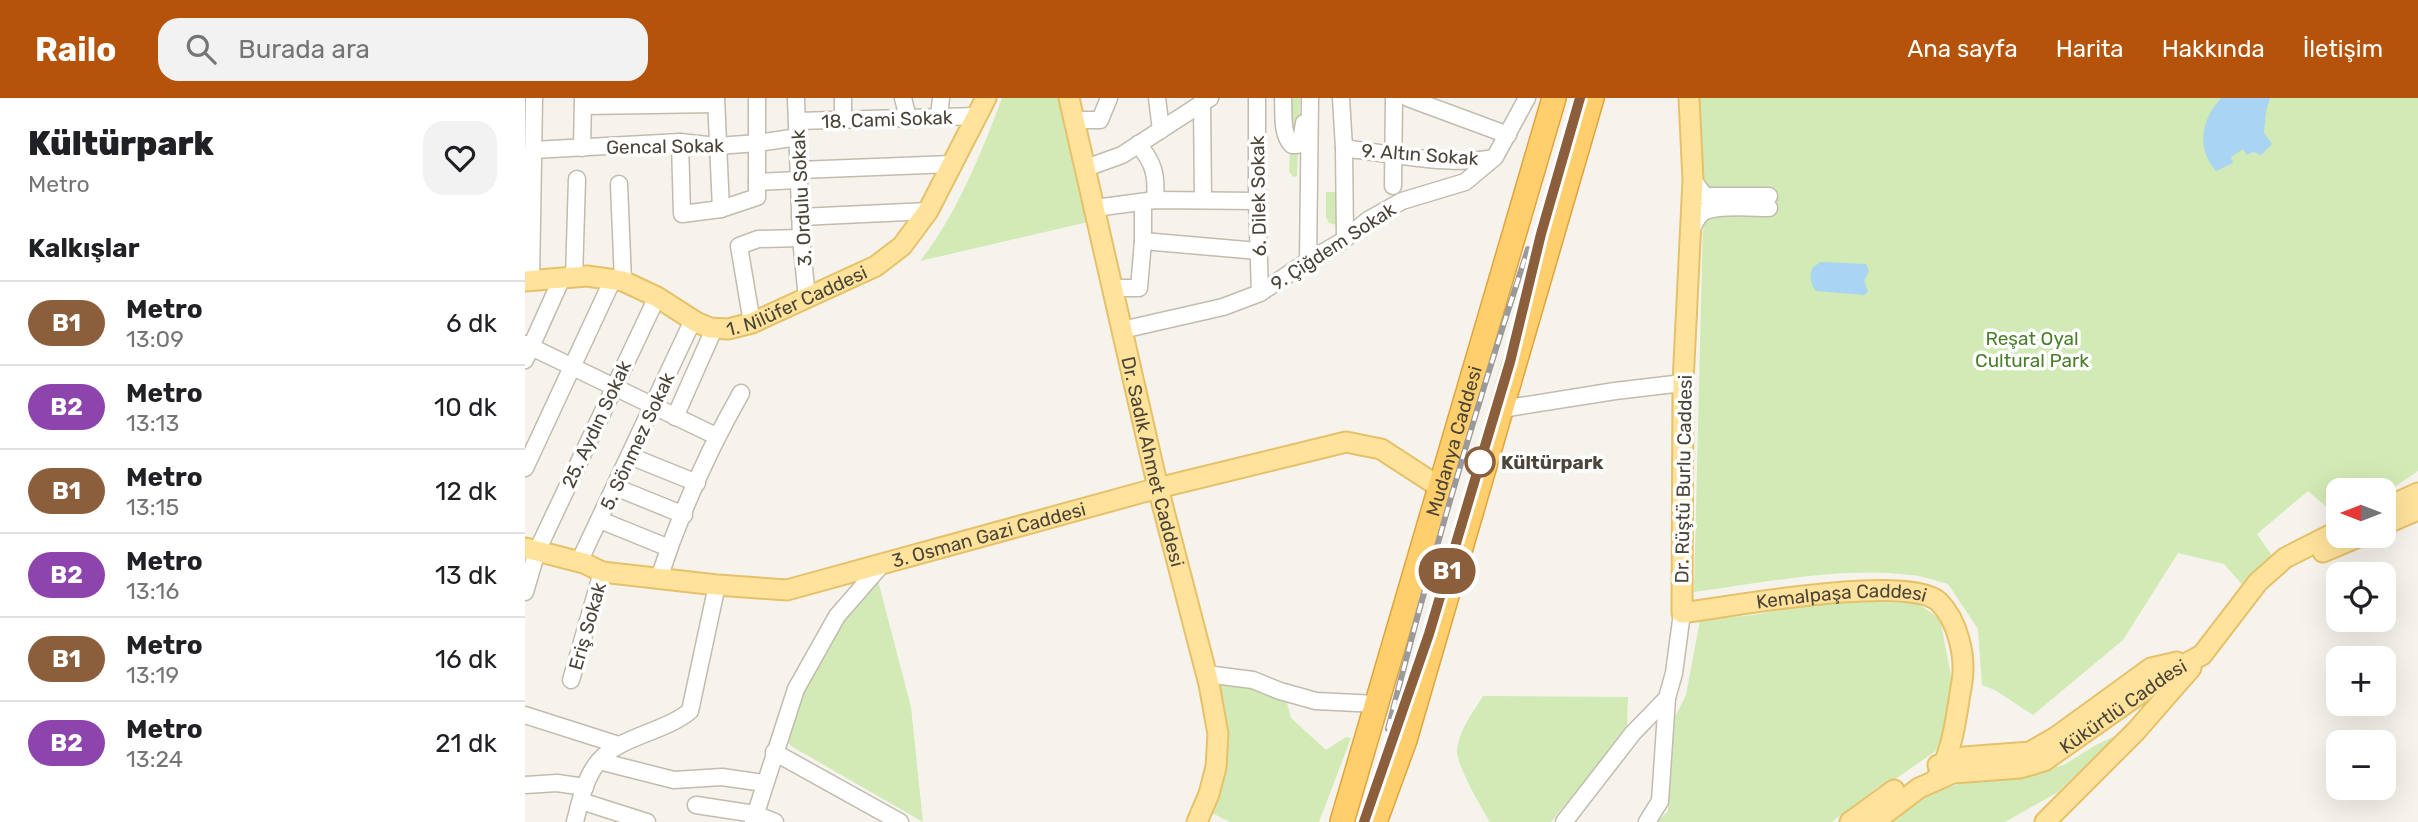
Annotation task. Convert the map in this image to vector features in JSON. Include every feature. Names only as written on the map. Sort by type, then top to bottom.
[{"type":"highway","name":"Mudanya Caddesi","points":[[1342,822],[1552,98]]},
{"type":"highway","name":"Mudanya Caddesi","points":[[1375,822],[1405,740],[1593,98]]},
{"type":"main road","name":"1. Nilüfer Caddesi","points":[[528,270],[568,279],[587,276],[618,280],[657,297],[693,320],[714,329],[728,330],[752,323],[876,266],[902,246],[928,211],[986,98]]},
{"type":"main road","name":"Dr. Sadık Ahmet Caddesi","points":[[1069,98],[1158,488],[1206,674],[1218,734],[1216,767],[1202,820]]},
{"type":"main road","name":"Dr. Rüştü Burlu Caddesi","points":[[1682,608],[1683,383],[1693,180],[1689,98]]},
{"type":"main road","name":"3. Osman Gazi Caddesi","points":[[531,549],[579,562],[602,572],[787,590],[1158,488],[1346,442],[1381,449],[1441,488]]},
{"type":"main road","points":[[2396,503],[2418,493]]},
{"type":"main road","points":[[2396,520],[2418,510]]},
{"type":"main road","points":[[2045,822],[2136,731],[2202,655],[2258,582],[2285,558],[2326,537]]},
{"type":"main road","points":[[2202,655],[2289,570],[2333,548]]},
{"type":"main road","name":"Kemalpaşa Caddesi","points":[[1682,608],[1872,578],[1935,586],[1949,597],[1961,614],[1968,630],[1975,673],[1962,763],[1936,779]]},
{"type":"main road","name":"Kükürtlü Caddesi","points":[[1850,822],[1917,774],[1962,763],[2030,752],[2056,737],[2151,668],[2202,655]]},
{"type":"main road","name":"Kükürtlü Caddesi","points":[[1874,822],[1919,788],[1953,773],[1962,763]]},
{"type":"street","points":[[757,98],[757,189]]},
{"type":"street","name":"3. Ordulu Sokak","points":[[796,98],[801,238],[807,298]]},
{"type":"street","points":[[843,98],[843,120]]},
{"type":"street","points":[[903,98],[908,118]]},
{"type":"street","points":[[939,117],[941,98]]},
{"type":"street","points":[[1074,120],[1100,120],[1109,98]]},
{"type":"street","points":[[1157,98],[1161,130]]},
{"type":"street","name":"6. Dilek Sokak","points":[[1257,98],[1260,293]]},
{"type":"street","points":[[1283,98],[1286,135],[1292,145],[1301,141],[1304,131],[1304,98]]},
{"type":"street","points":[[1308,261],[1310,98]]},
{"type":"street","name":"9. Altın Sokak","points":[[1341,98],[1345,239]]},
{"type":"street","points":[[1393,186],[1394,98]]},
{"type":"street","points":[[1408,98],[1509,135]]},
{"type":"street","name":"9. Çiğdem Sokak","points":[[1122,330],[1223,307],[1260,293],[1345,239],[1368,220],[1402,201],[1465,182],[1495,157],[1527,98]]},
{"type":"street","points":[[582,148],[583,102],[716,101],[721,209]]},
{"type":"street","points":[[1086,168],[1122,155],[1200,102]]},
{"type":"street","points":[[1200,102],[1203,200]]},
{"type":"street","points":[[528,270],[533,150],[531,103]]},
{"type":"street","name":"18. Cami Sokak","points":[[797,129],[843,120],[977,116]]},
{"type":"street","name":"Gencal Sokak","points":[[533,150],[680,142],[717,146],[758,143],[797,129]]},
{"type":"street","points":[[680,142],[683,214],[721,209],[757,189],[799,175],[952,164]]},
{"type":"street","points":[[1113,288],[1139,288],[1149,201],[1156,182],[1151,159],[1138,144]]},
{"type":"street","name":"9. Altın Sokak","points":[[1344,148],[1392,155],[1477,161],[1495,157]]},
{"type":"street","points":[[577,179],[568,279],[527,350],[573,368],[716,436]]},
{"type":"street","points":[[1691,232],[1703,212],[1769,202],[1705,196],[1693,180]]},
{"type":"street","points":[[525,468],[618,280],[619,184]]},
{"type":"street","points":[[1095,208],[1149,201],[1257,201]]},
{"type":"street","points":[[800,218],[928,211]]},
{"type":"street","points":[[752,323],[739,246],[758,239],[801,238]]},
{"type":"street","points":[[1143,241],[1258,251]]},
{"type":"street","name":"25. Aydın Sokak","points":[[525,592],[531,549],[657,297]]},
{"type":"street","name":"5. Sönmez Sokak","points":[[579,562],[693,320]]},
{"type":"street","points":[[675,416],[714,329]]},
{"type":"street","points":[[1502,409],[1683,383]]},
{"type":"street","points":[[659,578],[716,436],[741,393]]},
{"type":"street","points":[[630,456],[697,483]]},
{"type":"street","points":[[615,487],[684,514]]},
{"type":"street","points":[[600,520],[669,548]]},
{"type":"street","points":[[754,818],[796,689],[837,616],[884,562]]},
{"type":"street","name":"Eriş Sokak","points":[[571,680],[602,572]]},
{"type":"street","points":[[575,822],[583,794],[599,761],[619,745],[678,721],[689,711],[717,585]]},
{"type":"street","name":"Dr. Rüştü Burlu Caddesi","points":[[1647,822],[1660,801],[1667,698],[1674,673],[1682,608]]},
{"type":"street","points":[[1206,674],[1253,680],[1316,701],[1377,704]]},
{"type":"street","points":[[1564,822],[1633,733],[1667,698]]},
{"type":"street","points":[[525,715],[619,745]]},
{"type":"street","points":[[774,752],[900,822]]},
{"type":"street","points":[[599,761],[674,780],[722,777],[764,783]]},
{"type":"street","points":[[525,774],[557,783],[647,822]]},
{"type":"street","points":[[525,785],[557,783]]},
{"type":"street","points":[[702,811],[775,822]]},
{"type":"green space","points":[[1002,98],[1060,98],[1088,222],[920,261],[957,204]]},
{"type":"green space","points":[[1289,98],[1300,98],[1299,133],[1294,142]]},
{"type":"green space","name":"Reşat Oyal Cultural Park","points":[[1696,98],[2418,98],[2418,471],[2396,486],[2396,478],[2326,478],[2326,507],[2308,491],[2257,534],[2275,560],[2245,588],[2224,564],[2178,553],[2123,640],[2033,715],[1995,690],[1982,685],[1978,629],[1948,584],[1916,576],[1857,573],[1803,577],[1694,592],[1704,182]]},
{"type":"green space","points":[[1298,150],[1297,176],[1293,177],[1289,171],[1290,151]]},
{"type":"green space","points":[[1326,192],[1344,192],[1341,226],[1329,223],[1326,217]]},
{"type":"green space","points":[[876,573],[911,707],[923,822],[791,746],[785,738],[801,686],[821,647]]},
{"type":"green space","points":[[1828,601],[1917,603],[1940,619],[1953,686],[1940,748],[1894,780],[1878,787],[1832,822],[1657,822],[1668,811],[1673,721],[1686,695],[1700,620],[1754,615]]},
{"type":"green space","points":[[1224,679],[1286,699],[1291,718],[1326,750],[1346,737],[1351,738],[1319,822],[1230,822],[1210,812],[1211,683]]},
{"type":"green space","points":[[1483,696],[1628,697],[1627,729],[1551,822],[1490,822],[1465,776],[1457,751],[1463,729]]},
{"type":"green space","points":[[2117,735],[2058,792],[2005,822],[1891,822],[1930,794],[1968,781],[2015,778],[2064,765]]},
{"type":"water","points":[[2221,98],[2270,98],[2264,133],[2272,144],[2261,155],[2253,152],[2247,155],[2243,149],[2231,157],[2233,163],[2216,171],[2206,153],[2203,134],[2209,115]]},
{"type":"water","points":[[1821,262],[1866,264],[1869,271],[1864,281],[1868,292],[1864,295],[1816,291],[1811,282],[1811,273],[1813,267]]},
{"type":"railway","points":[[1364,822],[1429,634],[1510,361],[1541,234],[1580,98]]},
{"type":"railway","points":[[1388,729],[1454,488],[1528,249]]},
{"type":"metro line","name":"B1","points":[[1364,822],[1429,634],[1510,362],[1541,234],[1580,98]]},
{"type":"place","name":"Kültürpark","points":[[1480,462]]}]
